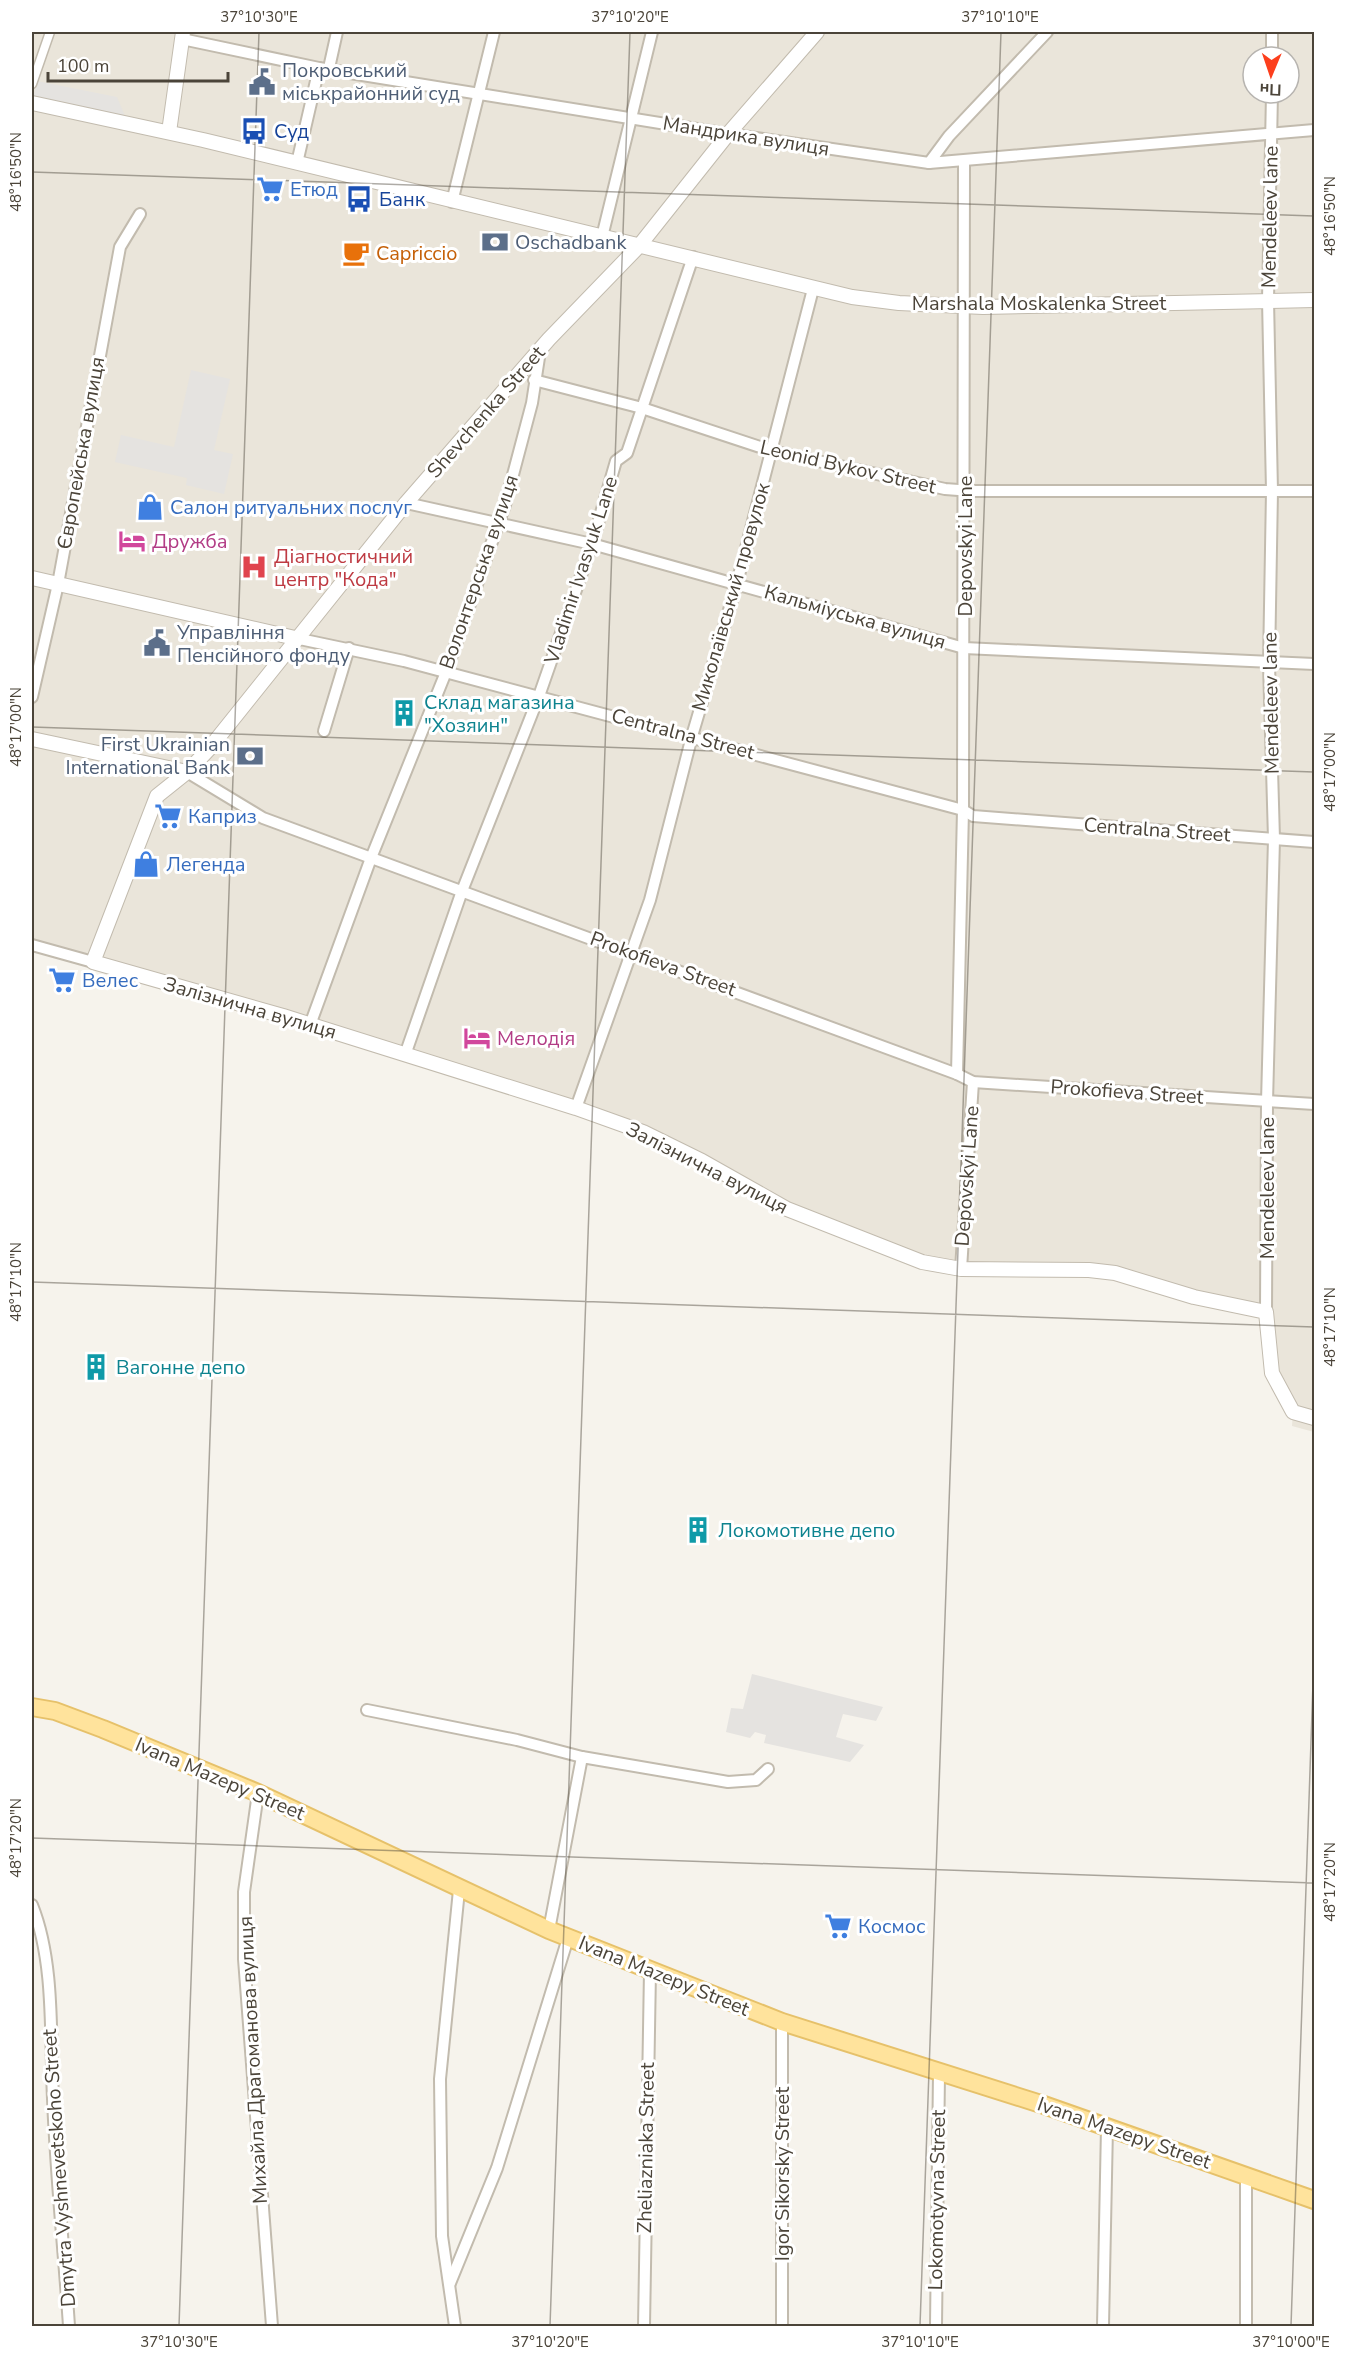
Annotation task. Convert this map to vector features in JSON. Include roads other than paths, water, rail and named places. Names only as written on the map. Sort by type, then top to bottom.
[{"type":"main road","name":"Ivana Mazepy Street","points":[[32,1707],[55,1711],[103,1729],[258,1794],[459,1890],[549,1930],[782,2022],[1107,2127],[1314,2200]]},
{"type":"street","points":[[32,84],[50,32]]},
{"type":"street","points":[[297,163],[324,68],[338,32]]},
{"type":"street","points":[[452,201],[494,32]]},
{"type":"street","points":[[602,237],[652,32]]},
{"type":"street","name":"Shevchenka Street","points":[[93,962],[149,811],[157,796],[187,772],[209,749],[295,638],[406,503],[540,350],[639,246],[728,134],[817,32]]},
{"type":"street","points":[[929,163],[949,136],[1047,32]]},
{"type":"street","points":[[169,132],[182,35]]},
{"type":"street","name":"Мандрика вулиця","points":[[182,35],[324,68],[728,134],[929,163],[964,162],[1314,130]]},
{"type":"street","name":"Marshala Moskalenka Street","points":[[32,103],[169,132],[639,246],[693,257],[813,289],[899,303],[965,307],[1314,300]]},
{"type":"street","name":"Mendeleev lane","points":[[1266,1312],[1267,1102],[1274,839],[1269,664],[1272,491],[1268,300],[1272,105]]},
{"type":"street","name":"Depovskyi Lane","points":[[957,1074],[963,810],[964,162]]},
{"type":"street","name":"Європейська вулиця","points":[[32,697],[58,584],[117,259],[127,233],[140,214]]},
{"type":"street","name":"Vladimir Ivasyuk Lane","points":[[405,1055],[462,891],[539,696],[592,544],[616,461],[627,453],[693,257]]},
{"type":"street","name":"Миколаївський провулок","points":[[576,1108],[650,900],[692,736],[737,583],[813,289]]},
{"type":"street","name":"Волонтерська вулиця","points":[[310,1025],[371,858],[446,672],[498,525],[532,403],[540,350]]},
{"type":"street","name":"Leonid Bykov Street","points":[[534,380],[642,408],[772,451],[965,491],[1314,491]]},
{"type":"street","name":"Кальміуська вулиця","points":[[406,503],[592,544],[964,648],[1269,664],[1314,664]]},
{"type":"street","name":"Centralna Street","points":[[32,578],[295,638],[349,648],[446,672],[963,810],[973,816],[1314,842]]},
{"type":"street","points":[[324,731],[349,648]]},
{"type":"street","name":"Prokofieva Street","points":[[32,739],[187,772],[263,818],[630,951],[973,1082],[1314,1104]]},
{"type":"street","name":"Залізнична вулиця","points":[[32,945],[310,1025],[576,1108],[653,1137],[702,1161],[787,1209],[922,1262],[961,1269],[1089,1270],[1115,1273],[1194,1296],[1266,1312]]},
{"type":"street","name":"Depovskyi Lane","points":[[961,1269],[973,1082]]},
{"type":"street","points":[[1266,1312],[1272,1373],[1293,1412],[1314,1418]]},
{"type":"street","points":[[367,1710],[517,1740],[582,1757],[728,1782],[756,1780],[768,1769]]},
{"type":"street","points":[[549,1930],[582,1757]]},
{"type":"street","name":"Михайла Драгоманова вулиця","points":[[258,1794],[244,1892],[244,1959],[272,2326]]},
{"type":"street","points":[[455,2326],[442,2236],[440,2079],[459,1890]]},
{"type":"street","name":"Dmytra Vyshnevetskoho Street","points":[[32,1905],[41,1929],[46,1962],[54,2124],[69,2326]]},
{"type":"street","points":[[449,2285],[497,2168],[568,1938]]},
{"type":"street","name":"Zheliazniaka Street","points":[[644,2326],[650,1971]]},
{"type":"street","name":"Igor Sikorsky Street","points":[[782,2022],[782,2326]]},
{"type":"street","name":"Lokomotyvna Street","points":[[936,2326],[939,2073]]},
{"type":"street","points":[[1102,2326],[1107,2127]]},
{"type":"street","points":[[1246,2176],[1246,2326]]},
{"type":"place","name":"Покровський міськрайонний суд","points":[[262,82]]},
{"type":"place","name":"Суд","points":[[254,131]]},
{"type":"place","name":"Етюд","points":[[270,189]]},
{"type":"place","name":"Банк","points":[[359,199]]},
{"type":"place","name":"Oschadbank","points":[[495,242]]},
{"type":"place","name":"Capriccio","points":[[356,253]]},
{"type":"place","name":"Салон ритуальних послуг","points":[[150,507]]},
{"type":"place","name":"Дружба","points":[[132,541]]},
{"type":"place","name":"Діагностичний центр \"Кода\"","points":[[254,567]]},
{"type":"place","name":"Управління Пенсійного фонду","points":[[157,643]]},
{"type":"place","name":"Склад магазина \"Хозяин\"","points":[[404,713]]},
{"type":"place","name":"First Ukrainian International Bank","points":[[250,756]]},
{"type":"place","name":"Каприз","points":[[168,816]]},
{"type":"place","name":"Легенда","points":[[146,864]]},
{"type":"place","name":"Велес","points":[[62,980]]},
{"type":"place","name":"Мелодія","points":[[477,1038]]},
{"type":"place","name":"Вагонне депо","points":[[96,1367]]},
{"type":"place","name":"Локомотивне депо","points":[[698,1530]]},
{"type":"place","name":"Космос","points":[[838,1926]]}]
